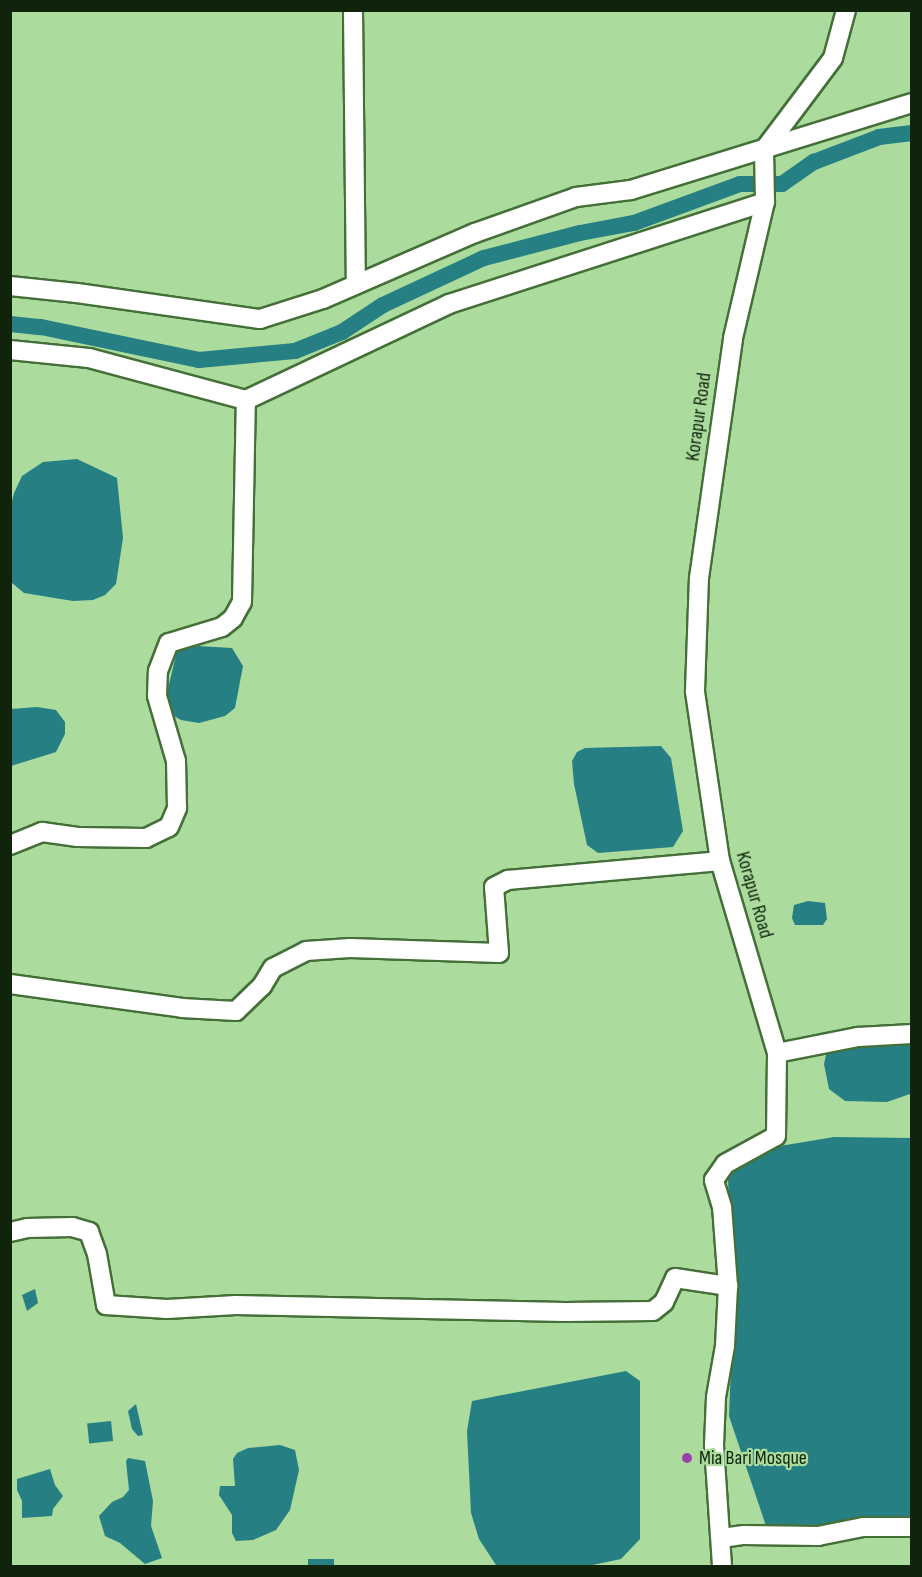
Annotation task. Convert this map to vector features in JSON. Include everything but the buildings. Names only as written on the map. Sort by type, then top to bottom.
[{"type":"street","points":[[353,10],[356,283]]},
{"type":"street","points":[[764,150],[832,58],[846,10]]},
{"type":"street","points":[[10,286],[88,294],[260,319],[323,299],[475,233],[576,197],[631,190],[912,103]]},
{"type":"street","name":"Korapur Road","points":[[722,1566],[722,1538],[714,1444],[716,1397],[725,1346],[728,1286],[722,1207],[714,1180],[725,1164],[776,1136],[777,1053],[720,861],[695,691],[699,578],[733,338],[765,198],[764,150]]},
{"type":"street","points":[[10,350],[89,358],[246,400],[449,304],[765,198]]},
{"type":"street","points":[[10,845],[42,832],[78,837],[146,838],[169,827],[177,808],[176,761],[157,696],[158,671],[169,643],[222,627],[233,618],[242,602],[246,400]]},
{"type":"street","points":[[10,984],[182,1008],[236,1011],[262,986],[273,968],[306,951],[350,948],[500,953],[494,887],[508,880],[720,861]]},
{"type":"street","points":[[777,1053],[858,1037],[912,1034]]},
{"type":"street","points":[[10,1233],[27,1228],[72,1227],[89,1232],[97,1254],[106,1305],[167,1309],[236,1305],[565,1312],[653,1311],[664,1302],[675,1278],[728,1286]]},
{"type":"street","points":[[722,1538],[744,1535],[818,1536],[863,1527],[912,1527]]},
{"type":"water","points":[[77,459],[117,478],[123,538],[116,584],[105,595],[93,600],[73,601],[24,593],[12,583],[11,576],[10,509],[14,493],[22,476],[43,462]]},
{"type":"water","points":[[198,646],[232,648],[243,666],[235,708],[225,716],[199,723],[181,720],[171,714],[165,701],[177,651]]},
{"type":"water","points":[[37,707],[56,710],[65,722],[65,734],[56,752],[11,766],[11,709]]},
{"type":"water","points":[[661,746],[671,758],[683,831],[673,847],[598,853],[587,845],[574,784],[572,761],[577,752],[585,748]]},
{"type":"water","points":[[808,901],[825,903],[827,919],[823,925],[795,925],[792,918],[794,905]]},
{"type":"water","points":[[908,1044],[911,1047],[910,1094],[887,1102],[845,1101],[829,1089],[824,1064],[826,1055],[832,1051],[861,1045]]},
{"type":"water","points":[[834,1137],[911,1138],[911,1518],[816,1530],[767,1529],[729,1416],[733,1316],[728,1177],[756,1150]]},
{"type":"water","points":[[35,1289],[38,1303],[27,1311],[22,1295]]},
{"type":"water","points":[[626,1371],[640,1381],[640,1539],[621,1559],[588,1566],[496,1565],[479,1539],[471,1513],[467,1431],[472,1401]]},
{"type":"water","points":[[136,1404],[143,1435],[138,1436],[132,1429],[128,1411]]},
{"type":"water","points":[[111,1421],[113,1441],[89,1443],[87,1424]]},
{"type":"water","points":[[280,1445],[295,1450],[299,1470],[290,1510],[276,1530],[253,1540],[236,1541],[232,1533],[232,1515],[219,1495],[220,1486],[235,1486],[233,1459],[237,1453],[248,1448]]},
{"type":"water","points":[[128,1458],[145,1461],[153,1501],[151,1526],[162,1558],[145,1564],[120,1543],[105,1536],[99,1516],[112,1502],[123,1497],[129,1490],[126,1461]]},
{"type":"water","points":[[50,1469],[55,1485],[63,1496],[53,1509],[52,1516],[22,1518],[22,1501],[17,1490],[17,1479]]},
{"type":"water","points":[[308,1559],[334,1559],[334,1566],[308,1566]]},
{"type":"waterway","points":[[10,324],[41,327],[199,360],[295,351],[342,332],[383,305],[484,258],[580,233],[634,223],[740,184],[782,184],[814,162],[879,137],[912,133]]},
{"type":"place","name":"Mia Bari Mosque","points":[[687,1458]]}]
